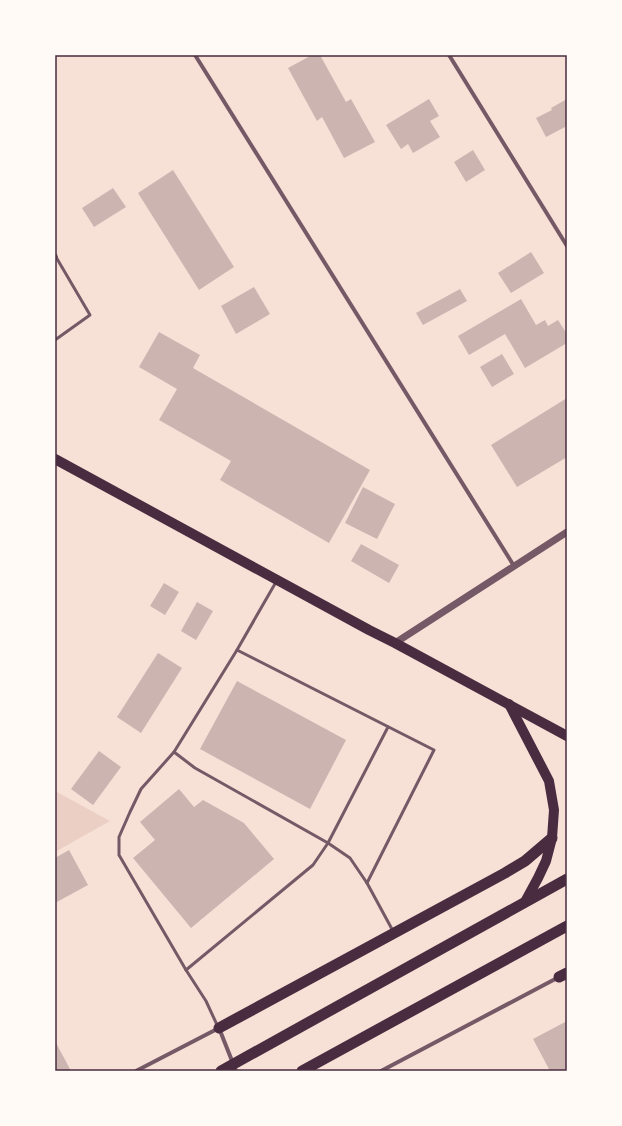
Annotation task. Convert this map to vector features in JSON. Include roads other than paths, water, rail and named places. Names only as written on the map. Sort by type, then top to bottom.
[{"type":"highway","points":[[219,1028],[505,873],[525,861],[552,838]]},
{"type":"highway","points":[[221,1071],[235,1068],[567,879]]},
{"type":"highway","points":[[302,1071],[567,926]]},
{"type":"highway","points":[[537,942],[567,934]]},
{"type":"main road","points":[[55,459],[368,630],[395,643],[567,736]]},
{"type":"main road","points":[[509,704],[549,781],[554,810],[552,838],[546,862],[525,902]]},
{"type":"street","points":[[195,55],[514,566]]},
{"type":"street","points":[[449,55],[567,246]]},
{"type":"street","points":[[395,643],[567,532]]},
{"type":"street","points":[[380,1071],[563,975]]},
{"type":"street","points":[[136,1071],[219,1028],[235,1068]]},
{"type":"lane","points":[[55,256],[90,315],[55,340]]},
{"type":"lane","points":[[219,1028],[206,1001],[186,970],[119,855],[119,837],[141,789],[174,752],[237,650],[277,580]]},
{"type":"lane","points":[[237,650],[434,750],[367,883]]},
{"type":"lane","points":[[186,970],[312,864],[328,843],[388,727]]},
{"type":"lane","points":[[174,752],[195,768],[328,843],[350,858],[367,883],[394,933]]}]
